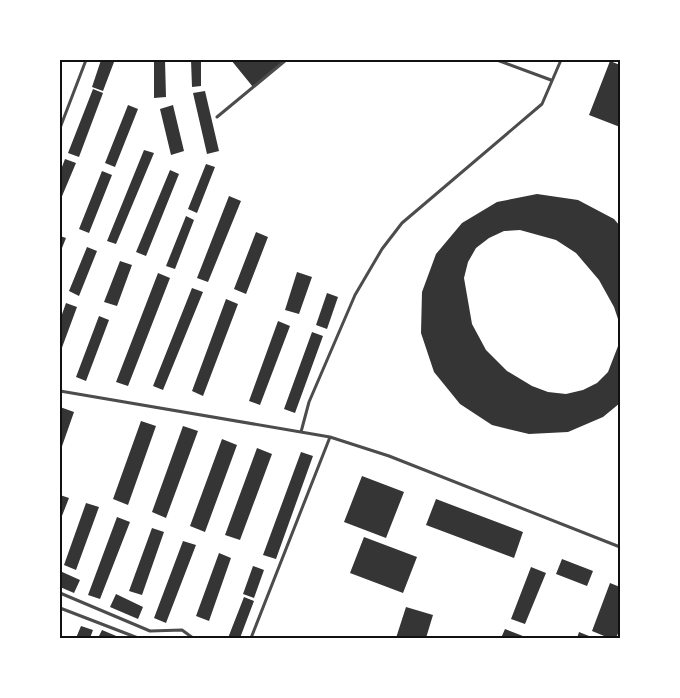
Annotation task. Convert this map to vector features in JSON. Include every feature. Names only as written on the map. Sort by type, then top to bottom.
[{"type":"street","points":[[60,128],[86,60]]},
{"type":"street","points":[[217,117],[286,60]]},
{"type":"street","points":[[497,60],[551,80]]},
{"type":"street","points":[[301,432],[309,402],[355,295],[382,249],[402,223],[542,104],[561,60]]},
{"type":"street","points":[[60,391],[330,437],[389,456],[620,547]]},
{"type":"street","points":[[251,638],[330,437]]},
{"type":"street","points":[[60,592],[150,631],[182,630],[193,638]]},
{"type":"street","points":[[60,608],[138,638]]},
{"type":"building","points":[[101,60],[114,62],[103,91],[92,87]]},
{"type":"building","points":[[154,60],[165,60],[166,97],[154,98]]},
{"type":"building","points":[[191,60],[201,60],[201,86],[192,87]]},
{"type":"building","points":[[231,60],[286,60],[253,87]]},
{"type":"building","points":[[610,61],[620,65],[620,127],[589,115]]},
{"type":"building","points":[[93,89],[103,93],[79,157],[68,153]]},
{"type":"building","points":[[205,91],[219,151],[207,154],[193,93]]},
{"type":"building","points":[[128,105],[138,109],[115,167],[105,163]]},
{"type":"building","points":[[173,105],[184,151],[171,155],[160,109]]},
{"type":"building","points":[[144,150],[154,153],[116,244],[107,241]]},
{"type":"building","points":[[65,159],[76,163],[60,201],[60,172]]},
{"type":"building","points":[[206,164],[215,167],[197,213],[188,209]]},
{"type":"building","points":[[170,170],[179,174],[146,256],[136,252]]},
{"type":"building","points":[[102,171],[112,175],[89,233],[79,229]]},
{"type":"building","points":[[537,194],[578,200],[614,219],[620,226],[620,325],[614,307],[599,280],[576,253],[556,240],[520,230],[504,231],[489,238],[476,248],[468,262],[464,278],[472,324],[486,350],[507,371],[532,386],[548,392],[566,394],[583,390],[597,383],[608,372],[620,341],[620,403],[603,417],[568,432],[529,434],[492,425],[460,404],[434,372],[421,333],[422,292],[436,254],[462,223],[497,202]]},
{"type":"building","points":[[229,196],[241,201],[208,282],[197,278]]},
{"type":"building","points":[[186,216],[194,220],[175,269],[166,266]]},
{"type":"building","points":[[256,232],[268,237],[246,294],[234,289]]},
{"type":"building","points":[[60,236],[66,238],[60,253]]},
{"type":"building","points":[[87,247],[97,251],[79,296],[69,291]]},
{"type":"building","points":[[120,261],[132,265],[117,306],[104,302]]},
{"type":"building","points":[[297,272],[312,277],[299,314],[285,310]]},
{"type":"building","points":[[158,273],[170,278],[128,386],[116,382]]},
{"type":"building","points":[[192,288],[203,292],[163,390],[153,386]]},
{"type":"building","points":[[327,293],[338,297],[327,329],[316,325]]},
{"type":"building","points":[[226,299],[238,304],[203,396],[192,391]]},
{"type":"building","points":[[66,303],[77,307],[60,353],[60,320]]},
{"type":"building","points":[[99,316],[109,320],[86,381],[76,377]]},
{"type":"building","points":[[278,321],[290,326],[260,405],[249,401]]},
{"type":"building","points":[[312,332],[323,336],[295,413],[284,409]]},
{"type":"building","points":[[60,407],[74,412],[60,452]]},
{"type":"building","points":[[141,421],[156,426],[128,505],[113,499]]},
{"type":"building","points":[[183,426],[198,431],[166,518],[152,512]]},
{"type":"building","points":[[222,439],[237,445],[205,532],[190,526]]},
{"type":"building","points":[[257,448],[272,454],[240,540],[225,535]]},
{"type":"building","points":[[301,452],[313,456],[276,559],[263,555]]},
{"type":"building","points":[[362,476],[404,492],[386,538],[344,522]]},
{"type":"building","points":[[60,495],[69,498],[60,521]]},
{"type":"building","points":[[436,499],[523,532],[514,558],[426,525]]},
{"type":"building","points":[[86,503],[99,507],[76,570],[64,565]]},
{"type":"building","points":[[117,517],[130,522],[100,599],[88,595]]},
{"type":"building","points":[[152,528],[164,532],[142,595],[129,591]]},
{"type":"building","points":[[364,537],[417,557],[403,593],[350,573]]},
{"type":"building","points":[[183,541],[196,545],[166,623],[154,618]]},
{"type":"building","points":[[219,553],[231,558],[209,621],[196,616]]},
{"type":"building","points":[[562,559],[593,571],[587,586],[556,574]]},
{"type":"building","points":[[253,566],[264,570],[254,598],[243,594]]},
{"type":"building","points":[[531,567],[546,573],[525,624],[511,619]]},
{"type":"building","points":[[60,571],[80,580],[74,593],[60,587]]},
{"type":"building","points":[[610,583],[620,587],[620,629],[616,638],[609,638],[592,631]]},
{"type":"building","points":[[116,594],[143,607],[138,619],[110,607]]},
{"type":"building","points":[[244,597],[254,601],[240,638],[228,638]]},
{"type":"building","points":[[406,607],[433,615],[426,638],[396,638]]},
{"type":"building","points":[[81,626],[93,630],[90,638],[76,638]]},
{"type":"building","points":[[505,629],[528,638],[501,638]]},
{"type":"building","points":[[102,630],[121,638],[98,638]]},
{"type":"building","points":[[579,632],[594,638],[577,638]]}]
